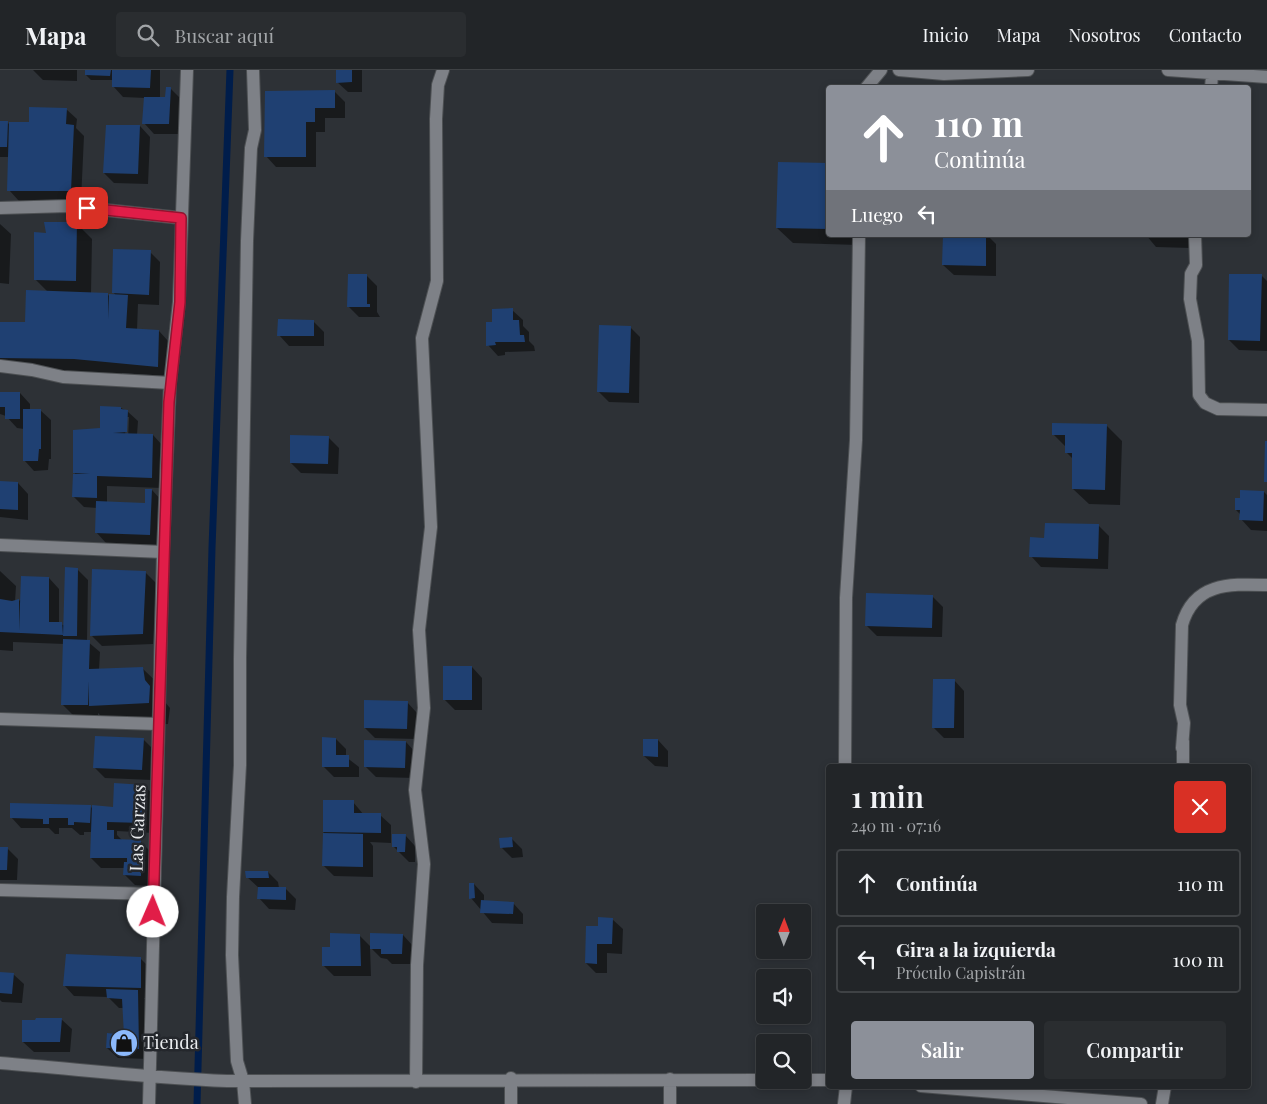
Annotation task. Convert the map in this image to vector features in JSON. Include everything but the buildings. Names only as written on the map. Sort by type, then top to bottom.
[{"type":"street","name":"Las Garzas","points":[[148,1104],[163,552],[170,383],[180,302],[181,218],[187,70]]},
{"type":"street","points":[[245,1104],[243,1081],[237,1062],[232,955],[240,765],[247,241],[251,148],[255,130],[253,70]]},
{"type":"street","points":[[416,1082],[417,965],[424,864],[416,790],[424,708],[419,630],[431,527],[422,338],[437,281],[436,119],[438,85],[443,70]]},
{"type":"street","points":[[869,85],[882,70]]},
{"type":"street","points":[[899,70],[944,74],[1028,70]]},
{"type":"street","points":[[1168,70],[1211,81],[1267,77]]},
{"type":"street","points":[[0,208],[68,206],[181,218]]},
{"type":"street","points":[[845,764],[846,598],[856,440],[859,237]]},
{"type":"street","points":[[1195,237],[1196,265],[1191,274],[1190,299],[1198,342],[1199,395],[1205,403],[1218,409],[1267,410]]},
{"type":"street","points":[[0,366],[32,370],[63,378],[170,383]]},
{"type":"street","points":[[0,545],[163,552]]},
{"type":"street","points":[[1183,764],[1184,723],[1180,706],[1182,625],[1186,613],[1198,598],[1219,586],[1228,584],[1267,585]]},
{"type":"street","points":[[0,719],[158,724]]},
{"type":"street","points":[[0,890],[154,894]]},
{"type":"street","points":[[0,1063],[149,1075],[174,1079],[243,1081],[416,1082],[512,1078],[756,1080]]},
{"type":"street","points":[[510,1104],[512,1078]]},
{"type":"street","points":[[670,1079],[670,1104]]},
{"type":"street","points":[[811,1080],[826,1080]]},
{"type":"street","points":[[844,1104],[846,1089]]},
{"type":"street","points":[[958,1089],[1141,1104]]},
{"type":"street","points":[[1162,1104],[1164,1089]]},
{"type":"waterway","points":[[197,1104],[212,548],[230,70]]},
{"type":"place","name":"Tienda","points":[[124,1043]]},
{"type":"route","points":[[87,208],[181,218],[180,302],[169,402],[153,912]]}]
